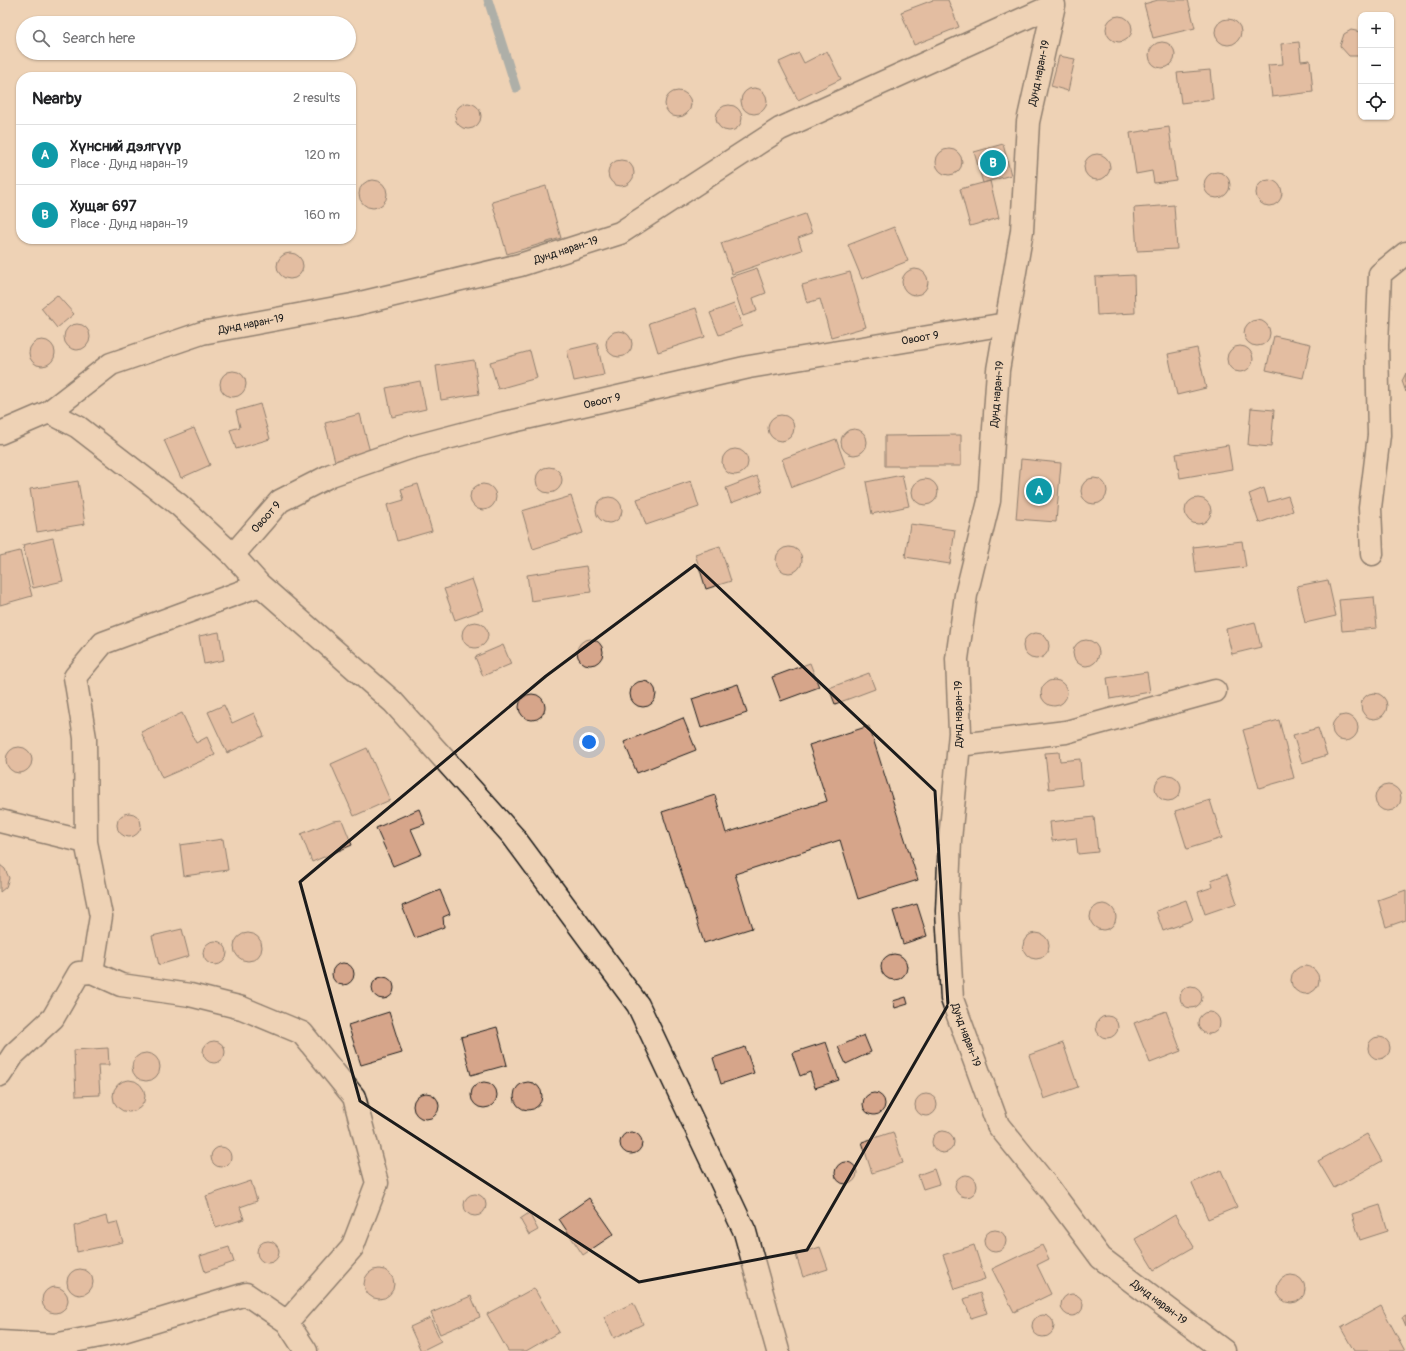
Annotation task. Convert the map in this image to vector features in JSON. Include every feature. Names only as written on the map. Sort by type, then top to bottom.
[{"type":"street","name":"Дунд наран-19","points":[[1057,2],[1028,122],[1022,231],[998,370],[988,500],[966,595],[957,659],[959,745],[950,840],[947,911],[952,998],[998,1125],[1049,1188],[1101,1258],[1224,1351]]},
{"type":"street","name":"Дунд наран-19","points":[[0,433],[49,412],[111,364],[202,333],[352,305],[505,269],[620,233],[780,129],[1057,2]]},
{"type":"street","points":[[1372,554],[1370,508],[1379,435],[1377,345],[1380,274],[1406,253]]},
{"type":"street","name":"Овоот 9","points":[[233,555],[280,501],[331,475],[409,448],[504,423],[749,367],[1006,324]]},
{"type":"street","points":[[49,412],[78,427],[179,504],[233,555],[260,585],[398,708],[513,836],[638,1005],[746,1232],[778,1351]]},
{"type":"street","points":[[92,972],[101,916],[86,842],[85,738],[75,677],[103,643],[260,585]]},
{"type":"street","points":[[959,745],[1066,732],[1215,691]]},
{"type":"street","points":[[0,821],[86,842]]},
{"type":"street","points":[[0,1075],[14,1054],[54,1018],[79,973],[92,972],[122,985],[190,995],[242,1008],[302,1033],[354,1097],[377,1183],[352,1248],[287,1322]]},
{"type":"street","points":[[0,1342],[54,1344],[120,1332],[246,1294],[287,1322],[306,1351]]},
{"type":"highlighted area","points":[[695,565],[935,791],[948,1005],[807,1250],[639,1282],[360,1101],[300,882],[546,676]]},
{"type":"building","points":[[933,0],[948,0],[959,27],[914,45],[901,12]]},
{"type":"building","points":[[1158,0],[1188,0],[1195,28],[1153,38],[1144,4]]},
{"type":"building","points":[[1119,16],[1129,19],[1132,29],[1129,39],[1119,42],[1109,39],[1106,29],[1109,19]]},
{"type":"building","points":[[1228,19],[1238,22],[1241,32],[1238,42],[1228,45],[1218,42],[1215,32],[1218,22]]},
{"type":"building","points":[[1351,30],[1358,31],[1358,56],[1349,56],[1340,46],[1344,34]]},
{"type":"building","points":[[1162,42],[1172,45],[1175,55],[1172,65],[1162,68],[1152,65],[1149,55],[1152,45]]},
{"type":"building","points":[[1299,42],[1301,61],[1310,60],[1313,92],[1272,97],[1268,65],[1283,64],[1281,44]]},
{"type":"building","points":[[827,51],[841,79],[798,100],[779,62],[799,53],[804,63]]},
{"type":"building","points":[[1059,56],[1075,59],[1068,91],[1051,86]]},
{"type":"building","points":[[1210,70],[1213,99],[1181,103],[1177,73]]},
{"type":"building","points":[[754,88],[764,91],[767,101],[764,111],[754,114],[744,111],[741,101],[744,91]]},
{"type":"building","points":[[678,91],[687,95],[691,104],[687,113],[678,117],[669,113],[665,104],[669,95]]},
{"type":"building","points":[[468,103],[478,106],[481,116],[478,126],[468,129],[458,126],[455,116],[458,106]]},
{"type":"building","points":[[729,105],[739,108],[742,118],[739,128],[729,131],[719,128],[716,118],[719,108]]},
{"type":"building","points":[[1169,127],[1176,180],[1154,183],[1152,171],[1136,174],[1130,133]]},
{"type":"building","points":[[1003,144],[1011,175],[983,183],[974,152]]},
{"type":"building","points":[[949,149],[959,152],[962,162],[959,172],[949,175],[939,172],[936,162],[939,152]]},
{"type":"building","points":[[1097,154],[1107,157],[1110,167],[1107,177],[1097,180],[1087,177],[1084,167],[1087,157]]},
{"type":"building","points":[[621,160],[630,164],[634,173],[630,182],[621,186],[612,182],[608,173],[612,164]]},
{"type":"building","points":[[1217,172],[1227,175],[1230,185],[1227,195],[1217,198],[1207,195],[1204,185],[1207,175]]},
{"type":"building","points":[[373,180],[383,184],[387,194],[383,204],[373,208],[363,204],[359,194],[363,184]]},
{"type":"building","points":[[1269,180],[1279,183],[1282,193],[1279,203],[1269,206],[1259,203],[1256,193],[1259,183]]},
{"type":"building","points":[[990,181],[999,218],[970,226],[960,189]]},
{"type":"building","points":[[546,186],[561,238],[507,254],[492,202]]},
{"type":"building","points":[[1174,205],[1177,249],[1137,251],[1134,208]]},
{"type":"building","points":[[805,214],[812,233],[798,238],[802,250],[732,274],[721,243]]},
{"type":"building","points":[[894,227],[908,261],[862,279],[848,245]]},
{"type":"building","points":[[290,253],[299,257],[303,266],[299,275],[290,279],[281,275],[277,266],[281,257]]},
{"type":"building","points":[[757,268],[766,293],[753,298],[757,311],[743,316],[730,277]]},
{"type":"building","points":[[915,269],[925,272],[928,282],[925,292],[915,295],[905,292],[902,282],[905,272]]},
{"type":"building","points":[[850,272],[866,327],[831,337],[820,299],[807,303],[802,285]]},
{"type":"building","points":[[1134,275],[1135,313],[1097,315],[1095,277]]},
{"type":"building","points":[[57,295],[74,314],[57,328],[41,308]]},
{"type":"building","points":[[734,304],[742,326],[719,335],[710,313]]},
{"type":"building","points":[[696,308],[705,337],[658,352],[649,323]]},
{"type":"building","points":[[1257,320],[1266,324],[1270,333],[1266,342],[1257,346],[1248,342],[1244,333],[1248,324]]},
{"type":"building","points":[[77,324],[86,328],[90,337],[86,346],[77,350],[68,346],[64,337],[68,328]]},
{"type":"building","points":[[619,331],[629,334],[632,344],[629,354],[619,357],[609,354],[606,344],[609,334]]},
{"type":"building","points":[[1274,336],[1311,344],[1303,378],[1266,370]]},
{"type":"building","points":[[42,340],[51,344],[55,353],[51,362],[42,366],[33,362],[29,353],[33,344]]},
{"type":"building","points":[[597,343],[604,375],[574,381],[567,350]]},
{"type":"building","points":[[1240,346],[1250,349],[1253,359],[1250,369],[1240,372],[1230,369],[1227,359],[1230,349]]},
{"type":"building","points":[[1197,348],[1206,388],[1177,395],[1168,354]]},
{"type":"building","points":[[530,351],[537,378],[498,389],[490,362]]},
{"type":"building","points":[[474,360],[479,394],[441,400],[436,366]]},
{"type":"building","points":[[233,371],[242,375],[246,384],[242,393],[233,397],[224,393],[220,384],[224,375]]},
{"type":"building","points":[[1406,373],[1406,392],[1402,381]]},
{"type":"building","points":[[420,381],[426,409],[392,417],[386,388]]},
{"type":"building","points":[[260,404],[270,439],[236,449],[230,430],[240,427],[236,411]]},
{"type":"building","points":[[1251,408],[1274,410],[1271,447],[1248,445]]},
{"type":"building","points":[[360,414],[370,452],[335,461],[325,423]]},
{"type":"building","points":[[781,415],[790,419],[794,428],[790,437],[781,441],[772,437],[768,428],[772,419]]},
{"type":"building","points":[[194,428],[210,465],[181,478],[164,440]]},
{"type":"building","points":[[854,429],[863,433],[867,442],[863,451],[854,455],[845,451],[841,442],[845,433]]},
{"type":"building","points":[[961,435],[961,466],[885,466],[885,436]]},
{"type":"building","points":[[836,439],[846,467],[792,487],[782,459]]},
{"type":"building","points":[[1228,445],[1232,469],[1180,478],[1176,454]]},
{"type":"building","points":[[735,449],[744,453],[748,462],[744,471],[735,475],[726,471],[722,462],[726,453]]},
{"type":"building","points":[[1021,459],[1061,463],[1056,522],[1016,519]]},
{"type":"building","points":[[549,467],[559,470],[562,480],[559,490],[549,493],[539,490],[536,480],[539,470]]},
{"type":"building","points":[[902,475],[909,506],[872,514],[866,482]]},
{"type":"building","points":[[757,476],[763,491],[731,503],[726,488]]},
{"type":"building","points":[[1094,478],[1104,481],[1107,491],[1104,501],[1094,504],[1084,501],[1081,491],[1084,481]]},
{"type":"building","points":[[925,479],[935,482],[938,492],[935,502],[925,505],[915,502],[912,492],[915,482]]},
{"type":"building","points":[[78,481],[85,524],[37,532],[30,489]]},
{"type":"building","points":[[691,481],[699,507],[646,525],[637,499]]},
{"type":"building","points":[[418,484],[432,531],[397,541],[387,505],[404,500],[401,489]]},
{"type":"building","points":[[483,484],[493,487],[496,497],[493,507],[483,510],[473,507],[470,497],[473,487]]},
{"type":"building","points":[[1264,488],[1268,502],[1288,496],[1293,511],[1259,523],[1249,494]]},
{"type":"building","points":[[571,496],[583,533],[533,549],[522,511]]},
{"type":"building","points":[[609,497],[619,500],[622,510],[619,520],[609,523],[599,520],[596,510],[599,500]]},
{"type":"building","points":[[1198,498],[1208,501],[1211,511],[1208,521],[1198,524],[1188,521],[1185,511],[1188,501]]},
{"type":"building","points":[[910,524],[955,530],[950,564],[905,557]]},
{"type":"building","points":[[53,538],[63,581],[33,588],[23,545]]},
{"type":"building","points":[[1242,541],[1246,567],[1196,573],[1193,547]]},
{"type":"building","points":[[720,546],[731,581],[706,589],[695,554]]},
{"type":"building","points":[[789,547],[799,550],[802,560],[799,570],[789,573],[779,570],[776,560],[779,550]]},
{"type":"building","points":[[20,551],[32,596],[0,605],[0,556]]},
{"type":"building","points":[[586,566],[591,592],[531,601],[527,575]]},
{"type":"building","points":[[472,579],[483,610],[455,620],[444,589]]},
{"type":"building","points":[[1328,580],[1336,616],[1305,623],[1297,586]]},
{"type":"building","points":[[1374,597],[1377,628],[1342,631],[1339,600]]},
{"type":"building","points":[[475,622],[485,625],[488,635],[485,645],[475,648],[465,645],[462,635],[465,625]]},
{"type":"building","points":[[1255,622],[1261,647],[1232,654],[1226,629]]},
{"type":"building","points":[[219,632],[224,660],[204,664],[199,636]]},
{"type":"building","points":[[1036,633],[1046,636],[1049,646],[1046,656],[1036,659],[1026,656],[1023,646],[1026,636]]},
{"type":"building","points":[[590,639],[600,642],[603,652],[600,662],[590,665],[580,662],[577,652],[580,642]]},
{"type":"building","points":[[1086,640],[1096,643],[1099,653],[1096,663],[1086,666],[1076,663],[1073,653],[1076,643]]},
{"type":"building","points":[[503,645],[511,664],[483,676],[475,657]]},
{"type":"building","points":[[810,663],[819,687],[781,701],[772,677]]},
{"type":"building","points":[[1147,672],[1150,692],[1110,699],[1107,678]]},
{"type":"building","points":[[869,673],[875,689],[835,704],[829,688]]},
{"type":"building","points":[[1054,680],[1064,683],[1067,693],[1064,703],[1054,706],[1044,703],[1041,693],[1044,683]]},
{"type":"building","points":[[643,681],[653,684],[656,694],[653,704],[643,707],[633,704],[630,694],[633,684]]},
{"type":"building","points":[[738,684],[747,713],[701,728],[692,699]]},
{"type":"building","points":[[1374,693],[1383,697],[1387,706],[1383,715],[1374,719],[1365,715],[1361,706],[1365,697]]},
{"type":"building","points":[[532,694],[542,697],[545,707],[542,717],[532,720],[522,717],[519,707],[522,697]]},
{"type":"building","points":[[224,705],[232,723],[254,713],[264,736],[227,753],[208,712]]},
{"type":"building","points":[[182,713],[196,743],[207,737],[215,755],[162,778],[141,732]]},
{"type":"building","points":[[1345,715],[1355,718],[1358,728],[1355,738],[1345,741],[1335,738],[1332,728],[1335,718]]},
{"type":"building","points":[[683,718],[696,750],[637,773],[624,742]]},
{"type":"building","points":[[1279,720],[1294,778],[1259,788],[1243,730]]},
{"type":"building","points":[[869,726],[918,880],[858,899],[840,840],[735,874],[752,928],[704,943],[662,812],[715,795],[726,833],[827,801],[809,745]]},
{"type":"building","points":[[1318,728],[1327,755],[1302,763],[1293,735]]},
{"type":"building","points":[[19,747],[29,750],[32,760],[29,770],[19,773],[9,770],[6,760],[9,750]]},
{"type":"building","points":[[367,748],[390,800],[354,816],[331,764]]},
{"type":"building","points":[[1059,752],[1060,761],[1080,759],[1082,785],[1049,789],[1045,753]]},
{"type":"building","points":[[1168,775],[1178,778],[1181,788],[1178,798],[1168,801],[1158,798],[1155,788],[1158,778]]},
{"type":"building","points":[[1388,785],[1398,788],[1401,798],[1398,808],[1388,811],[1378,808],[1375,798],[1378,788]]},
{"type":"building","points":[[1210,800],[1222,838],[1187,849],[1175,811]]},
{"type":"building","points":[[419,809],[425,824],[411,829],[422,854],[393,866],[376,828]]},
{"type":"building","points":[[124,813],[134,813],[141,820],[141,830],[134,837],[124,837],[117,830],[117,820]]},
{"type":"building","points":[[1094,817],[1098,852],[1078,854],[1076,838],[1052,841],[1050,822]]},
{"type":"building","points":[[342,820],[352,845],[312,862],[301,834],[333,821]]},
{"type":"building","points":[[223,839],[228,870],[184,876],[180,845]]},
{"type":"building","points":[[0,865],[5,869],[9,878],[6,887],[0,892]]},
{"type":"building","points":[[1227,874],[1237,903],[1205,914],[1198,892],[1213,887],[1211,880]]},
{"type":"building","points":[[440,890],[450,914],[443,917],[444,927],[415,938],[402,906]]},
{"type":"building","points":[[1406,890],[1406,920],[1386,927],[1378,900]]},
{"type":"building","points":[[1186,900],[1193,920],[1163,931],[1156,911]]},
{"type":"building","points":[[917,904],[927,936],[903,944],[893,911]]},
{"type":"building","points":[[1103,904],[1113,907],[1116,917],[1113,927],[1103,930],[1093,927],[1090,917],[1093,907]]},
{"type":"building","points":[[182,929],[189,956],[159,965],[152,936]]},
{"type":"building","points":[[248,933],[258,937],[262,947],[258,957],[248,961],[238,957],[234,947],[238,937]]},
{"type":"building","points":[[1036,933],[1046,936],[1049,946],[1046,956],[1036,959],[1026,956],[1023,946],[1026,936]]},
{"type":"building","points":[[215,941],[223,945],[227,953],[223,961],[215,965],[207,961],[203,953],[207,945]]},
{"type":"building","points":[[894,954],[903,958],[907,967],[903,976],[894,980],[885,976],[881,967],[885,958]]},
{"type":"building","points":[[343,963],[351,966],[354,974],[351,982],[343,985],[335,982],[332,974],[335,966]]},
{"type":"building","points":[[1305,966],[1315,970],[1319,980],[1315,990],[1305,994],[1295,990],[1291,980],[1295,970]]},
{"type":"building","points":[[383,977],[391,980],[394,988],[391,996],[383,999],[375,996],[372,988],[375,980]]},
{"type":"building","points":[[1191,986],[1199,989],[1202,997],[1199,1005],[1191,1008],[1183,1005],[1180,997],[1183,989]]},
{"type":"building","points":[[906,997],[908,1004],[895,1008],[893,1001]]},
{"type":"building","points":[[1166,1011],[1181,1051],[1150,1063],[1134,1023]]},
{"type":"building","points":[[389,1012],[402,1053],[361,1065],[348,1025]]},
{"type":"building","points":[[1209,1012],[1217,1015],[1220,1023],[1217,1031],[1209,1034],[1201,1031],[1198,1023],[1201,1015]]},
{"type":"building","points":[[1107,1016],[1115,1019],[1118,1027],[1115,1035],[1107,1038],[1099,1035],[1096,1027],[1099,1019]]},
{"type":"building","points":[[497,1027],[507,1065],[471,1075],[461,1037]]},
{"type":"building","points":[[864,1035],[871,1052],[846,1064],[838,1047]]},
{"type":"building","points":[[1379,1037],[1387,1040],[1390,1048],[1387,1056],[1379,1059],[1371,1056],[1368,1048],[1371,1040]]},
{"type":"building","points":[[214,1041],[222,1044],[225,1052],[222,1060],[214,1063],[206,1060],[203,1052],[206,1044]]},
{"type":"building","points":[[826,1042],[839,1080],[815,1088],[810,1072],[800,1076],[792,1053]]},
{"type":"building","points":[[1063,1043],[1078,1087],[1044,1099],[1029,1055]]},
{"type":"building","points":[[745,1047],[754,1073],[721,1084],[713,1058]]},
{"type":"building","points":[[108,1048],[109,1065],[98,1065],[100,1095],[76,1096],[74,1050]]},
{"type":"building","points":[[146,1053],[156,1057],[160,1067],[156,1077],[146,1081],[136,1077],[132,1067],[136,1057]]},
{"type":"building","points":[[126,1080],[132,1080],[141,1084],[145,1096],[141,1108],[132,1112],[126,1112],[117,1108],[113,1099],[113,1093],[117,1084]]},
{"type":"building","points":[[484,1082],[494,1085],[497,1095],[494,1105],[484,1108],[474,1105],[471,1095],[474,1085]]},
{"type":"building","points":[[528,1082],[538,1086],[542,1096],[538,1106],[528,1110],[518,1106],[514,1096],[518,1086]]},
{"type":"building","points":[[426,1093],[435,1097],[439,1106],[435,1115],[426,1119],[417,1115],[413,1106],[417,1097]]},
{"type":"building","points":[[874,1093],[882,1096],[885,1104],[882,1112],[874,1115],[866,1112],[863,1104],[866,1096]]},
{"type":"building","points":[[926,1094],[934,1097],[937,1105],[934,1113],[926,1116],[918,1113],[915,1105],[918,1097]]},
{"type":"building","points":[[943,1131],[951,1134],[954,1142],[951,1150],[943,1153],[935,1150],[932,1142],[935,1134]]},
{"type":"building","points":[[631,1132],[639,1135],[642,1143],[639,1151],[631,1154],[623,1151],[620,1143],[623,1135]]},
{"type":"building","points":[[893,1132],[903,1163],[872,1173],[862,1142]]},
{"type":"building","points":[[1367,1134],[1382,1161],[1334,1188],[1318,1161]]},
{"type":"building","points":[[221,1147],[228,1150],[231,1157],[228,1164],[221,1167],[214,1164],[211,1157],[214,1150]]},
{"type":"building","points":[[846,1162],[854,1165],[857,1173],[854,1181],[846,1184],[838,1181],[835,1173],[838,1165]]},
{"type":"building","points":[[934,1169],[939,1184],[923,1189],[918,1175]]},
{"type":"building","points":[[1221,1170],[1237,1207],[1208,1219],[1192,1183]]},
{"type":"building","points":[[966,1175],[974,1178],[977,1186],[974,1194],[966,1197],[958,1194],[955,1186],[958,1178]]},
{"type":"building","points":[[251,1181],[257,1201],[240,1207],[244,1219],[216,1228],[206,1196]]},
{"type":"building","points":[[475,1194],[483,1197],[486,1205],[483,1213],[475,1216],[467,1213],[464,1205],[467,1197]]},
{"type":"building","points":[[589,1198],[614,1234],[583,1255],[559,1219]]},
{"type":"building","points":[[1380,1205],[1388,1231],[1360,1240],[1352,1214]]},
{"type":"building","points":[[529,1213],[538,1230],[529,1235],[520,1219]]},
{"type":"building","points":[[1175,1215],[1194,1247],[1154,1270],[1135,1239]]},
{"type":"building","points":[[106,1216],[108,1224],[117,1222],[123,1242],[77,1252],[74,1226]]},
{"type":"building","points":[[995,1230],[1003,1233],[1006,1241],[1003,1249],[995,1252],[987,1249],[984,1241],[987,1233]]},
{"type":"building","points":[[268,1241],[276,1244],[279,1252],[276,1260],[268,1263],[260,1260],[257,1252],[260,1244]]},
{"type":"building","points":[[974,1245],[985,1279],[955,1289],[943,1255]]},
{"type":"building","points":[[1042,1245],[1049,1259],[1037,1265],[1051,1294],[1014,1312],[992,1269]]},
{"type":"building","points":[[229,1247],[234,1262],[205,1272],[200,1256]]},
{"type":"building","points":[[820,1247],[828,1269],[803,1277],[796,1255]]},
{"type":"building","points":[[80,1269],[89,1273],[93,1282],[89,1291],[80,1295],[71,1291],[67,1282],[71,1273]]},
{"type":"building","points":[[379,1269],[385,1270],[393,1278],[393,1290],[385,1298],[379,1299],[373,1298],[365,1290],[364,1284],[365,1278],[373,1270]]},
{"type":"building","points":[[1291,1275],[1297,1276],[1301,1279],[1304,1283],[1304,1295],[1301,1299],[1297,1302],[1291,1303],[1285,1302],[1281,1299],[1278,1295],[1277,1289],[1278,1283],[1281,1279],[1285,1276]]},
{"type":"building","points":[[55,1287],[64,1291],[68,1300],[64,1309],[55,1313],[46,1309],[42,1300],[46,1291]]},
{"type":"building","points":[[534,1288],[559,1332],[526,1351],[508,1351],[487,1314]]},
{"type":"building","points":[[980,1293],[987,1313],[971,1318],[964,1299]]},
{"type":"building","points":[[1072,1294],[1080,1297],[1083,1305],[1080,1313],[1072,1316],[1064,1313],[1061,1305],[1064,1297]]},
{"type":"building","points":[[471,1296],[480,1317],[440,1334],[431,1313]]},
{"type":"building","points":[[633,1303],[643,1324],[614,1338],[604,1317]]},
{"type":"building","points":[[1381,1306],[1405,1351],[1354,1351],[1341,1328]]},
{"type":"building","points":[[1043,1315],[1051,1318],[1054,1326],[1051,1334],[1043,1337],[1035,1334],[1032,1326],[1035,1318]]},
{"type":"building","points":[[1406,1316],[1406,1327],[1402,1318]]},
{"type":"building","points":[[430,1318],[441,1341],[421,1351],[410,1327]]},
{"type":"waterway","points":[[488,0],[516,88]]},
{"type":"place","name":"Хущаг 697","points":[[993,163]]},
{"type":"place","name":"Хүнсний дэлгүүр","points":[[1039,491]]}]
